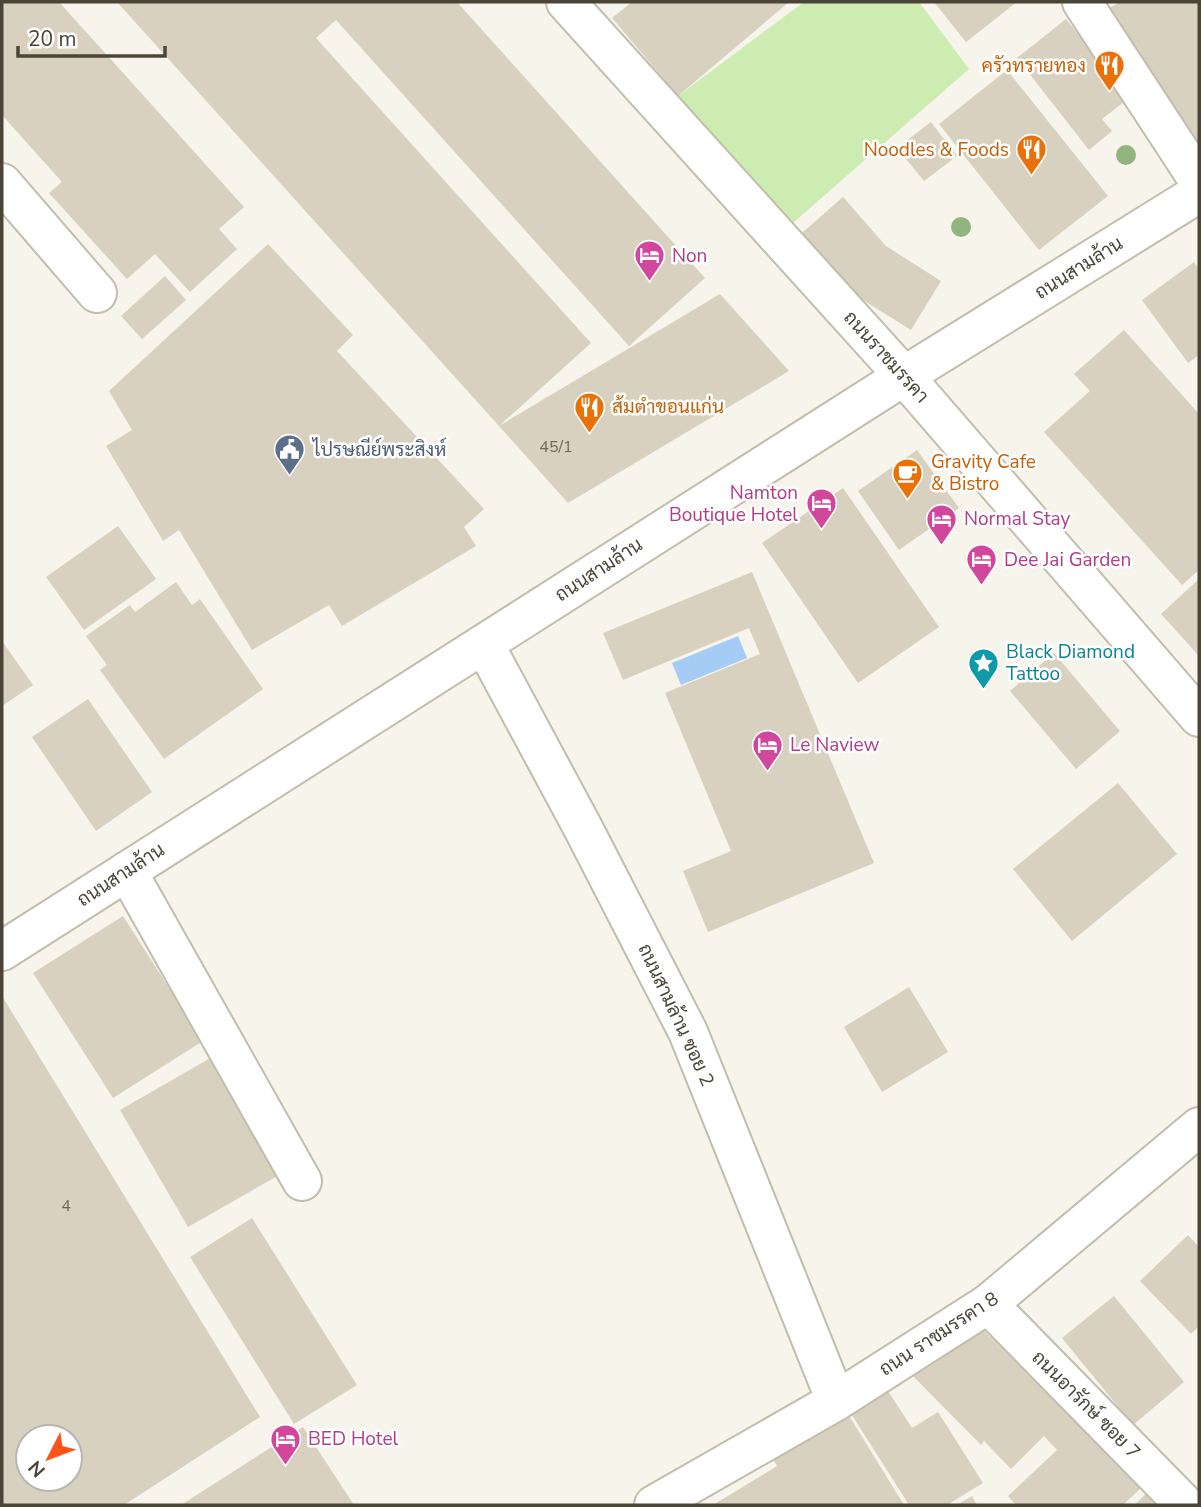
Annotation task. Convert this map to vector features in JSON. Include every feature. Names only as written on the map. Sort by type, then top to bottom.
[{"type":"street","name":"ถนนราชมรรคา","points":[[566,2],[904,376],[1199,717]]},
{"type":"street","points":[[1082,2],[1199,181]]},
{"type":"street","points":[[2,183],[97,293]]},
{"type":"street","name":"ถนนสามล้าน","points":[[2,951],[904,376],[1199,193]]},
{"type":"street","name":"ถนนสามล้าน ซอย 2","points":[[484,644],[688,1032],[836,1401]]},
{"type":"street","points":[[127,871],[302,1181]]},
{"type":"street","name":"ถนน ราชมรรคา 8","points":[[654,1505],[836,1401],[988,1304],[1199,1127]]},
{"type":"street","name":"ถนนอารักษ์ ซอย 7","points":[[988,1304],[1185,1505]]},
{"type":"green space","points":[[804,2],[919,2],[969,69],[787,228],[678,96]]},
{"type":"water","points":[[738,636],[747,658],[681,685],[672,663]]},
{"type":"building","points":[[2,2],[59,2],[244,207],[219,229],[237,249],[190,292],[155,254],[127,279],[49,193],[62,182],[2,115]]},
{"type":"building","points":[[117,2],[457,2],[705,278],[629,346],[336,20],[316,38],[591,343],[499,426]]},
{"type":"building","points":[[632,2],[789,2],[678,96],[612,18]]},
{"type":"building","points":[[934,2],[1017,2],[966,42]]},
{"type":"building","points":[[1120,2],[1199,2],[1199,145],[1188,153],[1103,12]]},
{"type":"building","points":[[1066,19],[1129,98],[1102,119],[1112,131],[1089,150],[1017,58]]},
{"type":"building","points":[[1007,70],[1108,196],[1039,250],[939,124]]},
{"type":"building","points":[[931,122],[957,156],[924,181],[897,148]]},
{"type":"building","points":[[843,197],[886,246],[941,281],[911,330],[855,295],[802,233]]},
{"type":"building","name":"ไปรษณีย์พระสิงห์","points":[[268,244],[353,335],[337,351],[484,509],[464,527],[476,546],[342,626],[329,605],[252,650],[179,530],[163,541],[106,446],[132,430],[109,391]]},
{"type":"building","points":[[1194,262],[1199,270],[1199,355],[1188,363],[1142,300]]},
{"type":"building","points":[[165,276],[186,300],[142,339],[121,316]]},
{"type":"building","points":[[720,294],[789,371],[568,503],[499,426]]},
{"type":"building","points":[[1124,330],[1199,414],[1199,570],[1182,585],[1044,432],[1090,391],[1074,374]]},
{"type":"building","name":"Gravity Cafe & Bistro","points":[[917,450],[959,508],[899,550],[858,491]]},
{"type":"building","points":[[843,488],[939,627],[858,683],[762,543]]},
{"type":"building","points":[[118,526],[156,579],[84,630],[46,577]]},
{"type":"building","name":"Le Naview","points":[[752,572],[874,863],[708,932],[683,871],[731,851],[665,693],[760,654],[749,628],[623,680],[603,633]]},
{"type":"building","points":[[1199,579],[1199,656],[1161,614]]},
{"type":"building","points":[[176,582],[192,605],[200,599],[263,689],[164,759],[100,670],[107,665],[86,636],[130,605],[135,612]]},
{"type":"building","points":[[2,641],[33,685],[2,706]]},
{"type":"building","points":[[1054,653],[1120,731],[1076,769],[1010,691]]},
{"type":"building","points":[[88,699],[152,792],[96,831],[32,737]]},
{"type":"building","points":[[1118,783],[1177,854],[1072,941],[1013,869]]},
{"type":"building","points":[[123,916],[203,1041],[113,1098],[33,973]]},
{"type":"building","points":[[909,987],[948,1052],[882,1092],[844,1027]]},
{"type":"building","points":[[2,996],[260,1417],[124,1505],[2,1505]]},
{"type":"building","points":[[212,1057],[279,1175],[188,1227],[120,1110]]},
{"type":"building","points":[[252,1218],[357,1385],[294,1424],[190,1257]]},
{"type":"building","points":[[1188,1235],[1199,1247],[1199,1326],[1191,1334],[1140,1281]]},
{"type":"building","points":[[1114,1296],[1184,1382],[1133,1425],[1062,1338]]},
{"type":"building","points":[[979,1326],[1144,1485],[1123,1505],[1016,1505],[1008,1496],[1057,1450],[1044,1436],[1011,1469],[984,1441],[981,1445],[907,1370]]},
{"type":"building","points":[[886,1388],[912,1428],[938,1412],[983,1483],[947,1505],[909,1505],[850,1412]]},
{"type":"building","points":[[848,1414],[904,1505],[713,1505],[777,1466],[773,1459]]},
{"type":"building","name":"BED Hotel","points":[[303,1427],[354,1505],[181,1505]]},
{"type":"building","points":[[1149,1490],[1164,1505],[1135,1505]]},
{"type":"building","points":[[972,1496],[977,1505],[957,1505]]},
{"type":"place","name":"ครัวทรายทอง","points":[[1109,93]]},
{"type":"place","name":"Noodles & Foods","points":[[1032,177]]},
{"type":"place","name":"Non","points":[[649,283]]},
{"type":"place","name":"ส้มตำขอนแก่น","points":[[589,434]]},
{"type":"place","name":"ไปรษณีย์พระสิงห์","points":[[290,477]]},
{"type":"place","name":"Gravity Cafe & Bistro","points":[[908,500]]},
{"type":"place","name":"Namton Boutique Hotel","points":[[821,531]]},
{"type":"place","name":"Normal Stay","points":[[941,546]]},
{"type":"place","name":"Dee Jai Garden","points":[[981,587]]},
{"type":"place","name":"Black Diamond Tattoo","points":[[983,690]]},
{"type":"place","name":"Le Naview","points":[[767,772]]},
{"type":"place","name":"BED Hotel","points":[[285,1466]]}]
